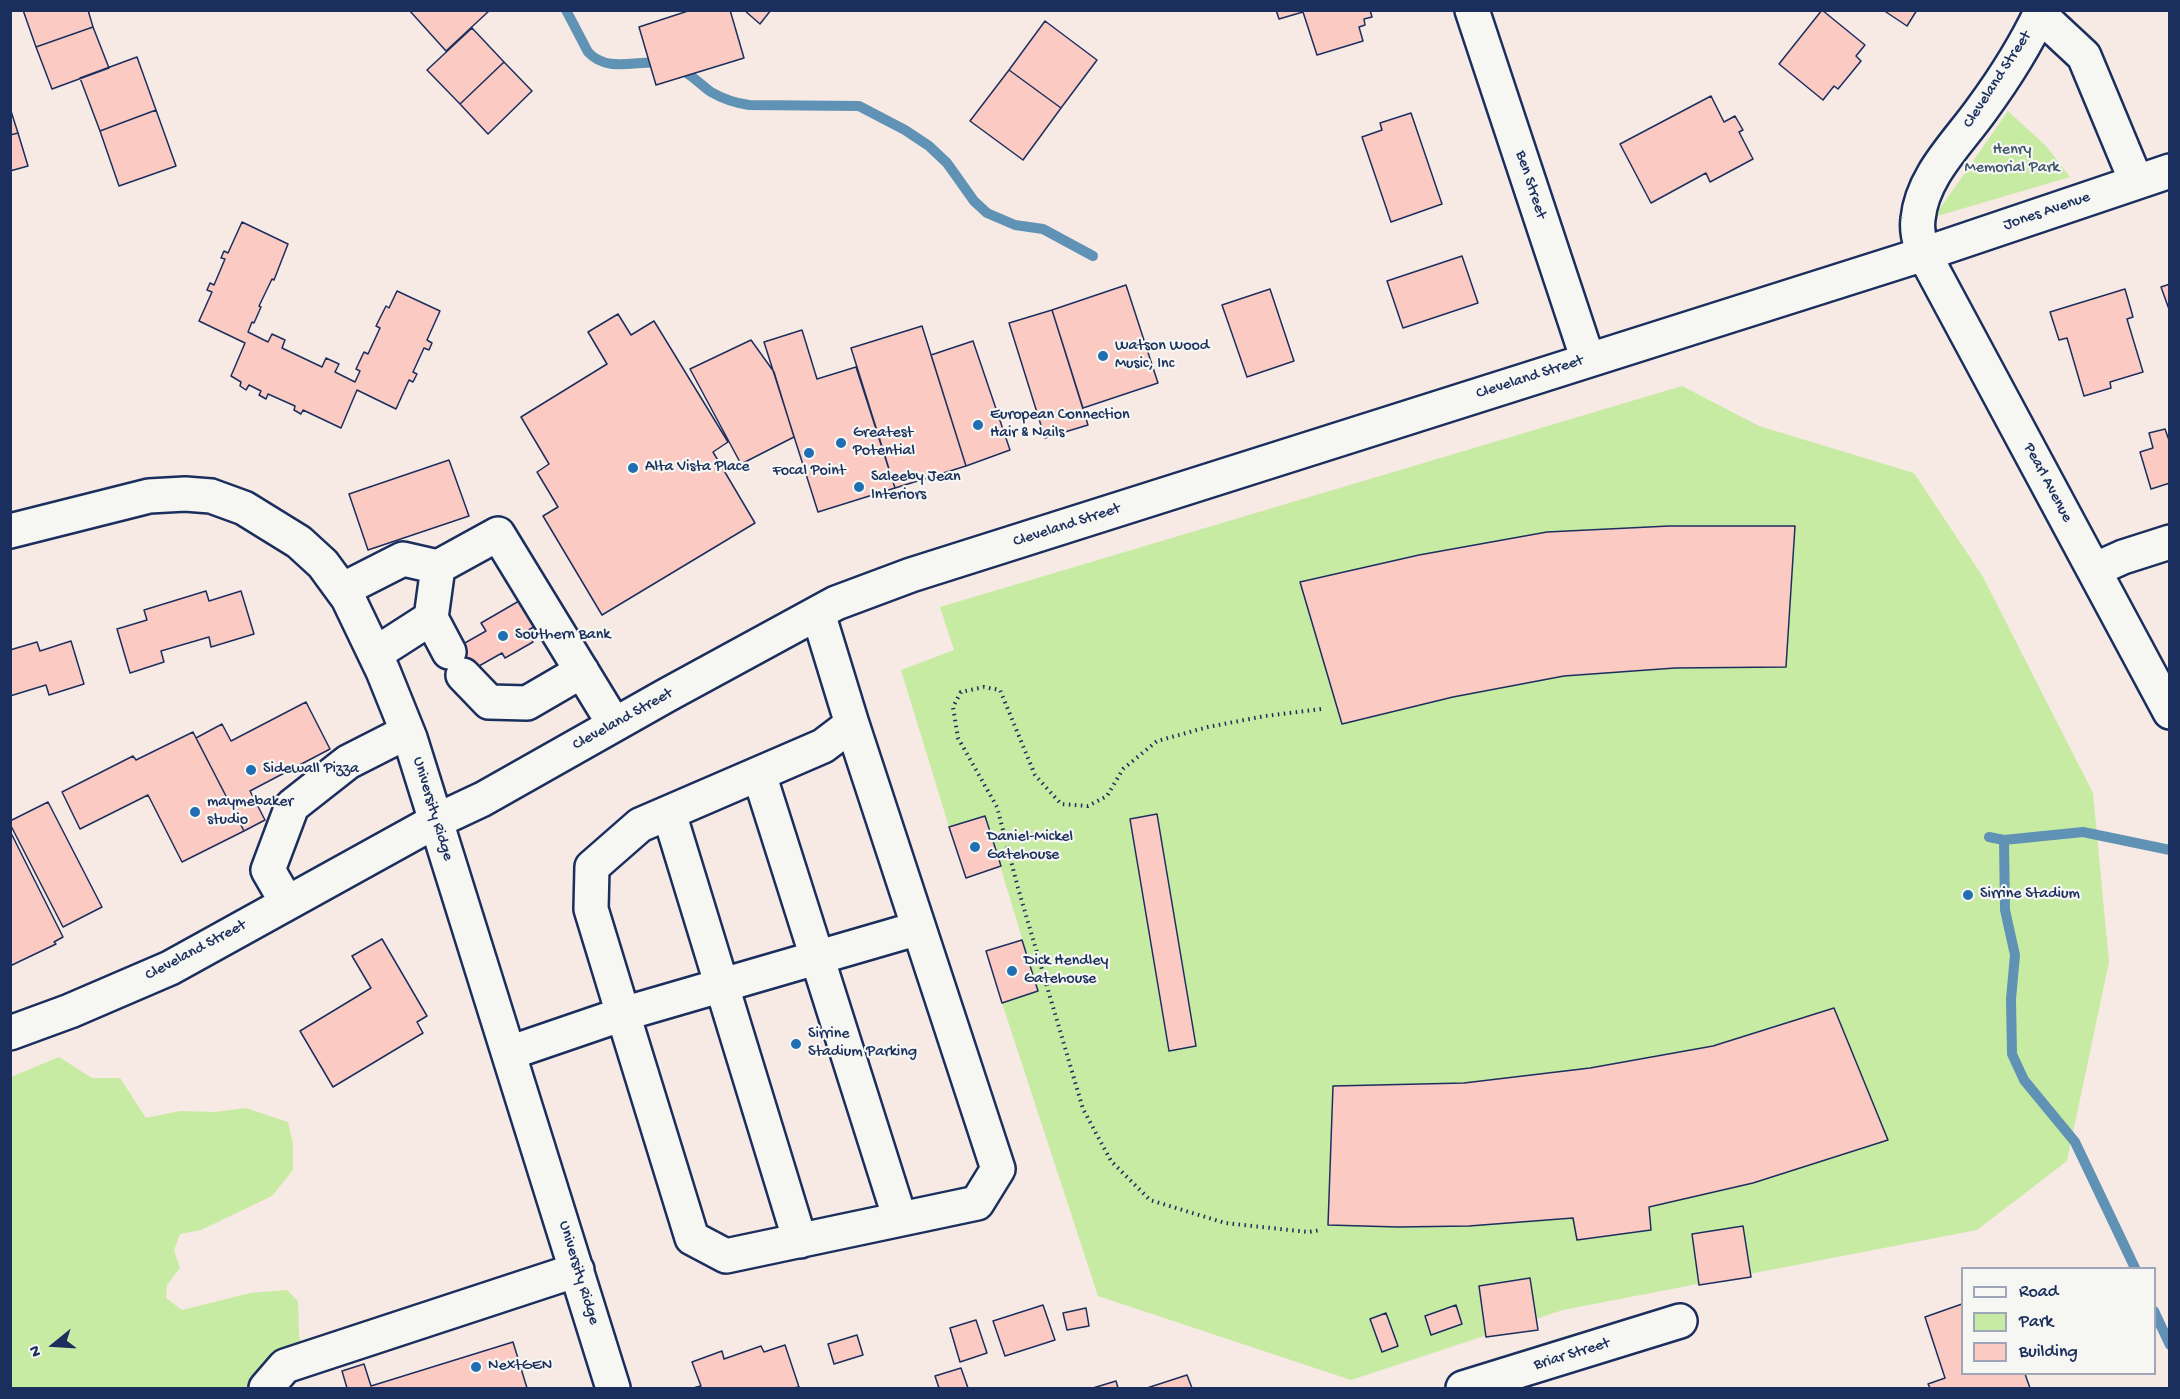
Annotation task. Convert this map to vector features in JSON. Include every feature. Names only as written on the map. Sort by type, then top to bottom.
[{"type":"street","name":"Ben Street","points":[[1472,10],[1588,360]]},
{"type":"street","name":"Cleveland Street","points":[[10,1033],[70,1011],[170,968],[434,822],[483,799],[614,724],[836,603],[911,575],[1924,254],[1917,220],[1922,195],[1953,146],[1983,109],[2041,13],[2084,56],[2136,182]]},
{"type":"street","name":"Jones Avenue","points":[[1924,254],[2169,171]]},
{"type":"street","name":"Pearl Avenue","points":[[1924,254],[2169,712]]},
{"type":"street","name":"University Ridge","points":[[10,531],[149,496],[185,494],[211,496],[244,508],[299,542],[323,564],[348,598],[375,654],[407,732],[613,1389]]},
{"type":"street","points":[[342,590],[403,560],[438,567],[498,534],[614,724]]},
{"type":"street","points":[[2094,570],[2123,557],[2169,543]]},
{"type":"street","points":[[438,567],[431,618],[456,664],[489,702],[527,703],[582,671]]},
{"type":"street","points":[[818,613],[852,724],[998,1169],[977,1203],[726,1256],[692,1238],[591,909],[592,867],[640,825],[823,746],[852,724]]},
{"type":"street","points":[[375,654],[431,618]]},
{"type":"street","points":[[287,903],[268,870],[292,806],[348,762],[407,732]]},
{"type":"street","points":[[759,774],[900,1219]]},
{"type":"street","points":[[669,813],[800,1241]]},
{"type":"street","points":[[509,1053],[623,1014],[919,927]]},
{"type":"street","points":[[266,1389],[285,1366],[577,1270]]},
{"type":"street","name":"Briar Street","points":[[1463,1389],[1680,1321]]},
{"type":"path","points":[[1321,709],[1265,716],[1208,727],[1157,741],[1124,769],[1107,796],[1088,806],[1061,804],[1035,775],[1000,690],[984,687],[961,692],[953,707],[958,738],[997,807],[1018,888],[1083,1109],[1111,1161],[1150,1200],[1225,1223],[1308,1232],[1322,1230]]},
{"type":"green space","name":"Henry Memorial Park","points":[[2008,111],[2046,146],[2070,177],[1934,217]]},
{"type":"green space","name":"Sirrine Stadium","points":[[1682,386],[1759,426],[1914,473],[1983,577],[2093,793],[2109,962],[2067,1161],[1977,1230],[1563,1310],[1351,1380],[1098,1296],[1002,1003],[1038,991],[985,816],[949,827],[901,670],[954,650],[940,607]],"holes":[[[1669,526],[1795,526],[1786,667],[1675,668],[1564,676],[1453,697],[1342,724],[1300,582],[1419,555],[1547,532]],[[1834,1008],[1887,1140],[1753,1183],[1649,1207],[1651,1230],[1577,1240],[1573,1218],[1389,1226],[1328,1225],[1333,1086],[1464,1083],[1590,1068],[1712,1046]]]},
{"type":"green space","points":[[59,1057],[92,1078],[120,1078],[146,1118],[180,1111],[215,1112],[246,1108],[288,1122],[293,1144],[293,1170],[272,1196],[201,1230],[180,1234],[174,1250],[180,1268],[167,1285],[166,1298],[182,1310],[250,1293],[287,1290],[298,1301],[299,1335],[303,1353],[276,1388],[11,1388],[11,1077]]},
{"type":"building","points":[[23,10],[88,10],[93,27],[36,47]]},
{"type":"building","points":[[409,10],[490,10],[446,51]]},
{"type":"building","points":[[691,10],[730,10],[744,58],[656,85],[639,27]]},
{"type":"building","points":[[744,10],[771,10],[760,24]]},
{"type":"building","points":[[1276,10],[1370,10],[1372,17],[1364,19],[1365,25],[1359,27],[1363,41],[1317,55],[1303,12],[1279,19]]},
{"type":"building","points":[[1822,10],[1865,45],[1856,56],[1861,61],[1838,89],[1834,86],[1823,100],[1779,64]]},
{"type":"building","points":[[1883,10],[1917,10],[1907,26]]},
{"type":"building","points":[[1045,21],[1097,60],[1061,108],[1009,70]]},
{"type":"building","points":[[93,27],[109,68],[52,89],[36,47]]},
{"type":"building","points":[[472,28],[504,62],[460,104],[427,70]]},
{"type":"building","points":[[137,57],[156,110],[100,131],[80,78]]},
{"type":"building","points":[[504,62],[532,91],[488,134],[460,104]]},
{"type":"building","points":[[1009,70],[1061,108],[1023,160],[970,121]]},
{"type":"building","points":[[1711,96],[1724,122],[1735,116],[1743,130],[1739,132],[1753,159],[1710,182],[1706,173],[1651,203],[1620,144]]},
{"type":"building","points":[[10,108],[18,133],[10,135]]},
{"type":"building","points":[[156,110],[176,166],[119,186],[100,131]]},
{"type":"building","points":[[1411,113],[1442,204],[1391,222],[1362,137],[1382,130],[1380,123]]},
{"type":"building","points":[[18,133],[28,166],[10,171],[10,135]]},
{"type":"building","points":[[242,222],[288,244],[274,280],[272,279],[248,332],[268,342],[272,334],[285,340],[282,348],[322,367],[326,358],[339,364],[335,372],[355,382],[360,371],[356,369],[364,352],[368,354],[380,328],[376,326],[386,306],[389,308],[397,291],[440,311],[427,340],[432,343],[429,350],[424,348],[413,372],[417,374],[413,382],[409,380],[396,409],[357,390],[341,428],[303,410],[301,414],[294,410],[295,406],[268,394],[266,399],[259,395],[261,391],[249,385],[246,390],[240,386],[241,382],[231,376],[245,343],[199,321],[212,292],[207,290],[210,283],[214,285],[225,259],[221,258],[224,251],[228,253]]},
{"type":"building","points":[[1462,256],[1478,303],[1403,328],[1387,281]]},
{"type":"building","points":[[2170,284],[2170,312],[2161,287]]},
{"type":"building","points":[[1126,285],[1158,383],[1083,408],[1052,310]]},
{"type":"building","points":[[1270,289],[1294,361],[1247,377],[1222,305]]},
{"type":"building","points":[[2125,289],[2133,317],[2127,319],[2143,372],[2110,382],[2111,388],[2084,396],[2067,338],[2059,340],[2050,312]]},
{"type":"building","points":[[1052,310],[1088,425],[1045,438],[1009,323]]},
{"type":"building","name":"Alta Vista Place","points":[[618,314],[631,335],[654,321],[728,442],[713,452],[755,523],[602,615],[543,516],[558,507],[537,472],[549,464],[521,417],[607,364],[588,332]]},
{"type":"building","points":[[922,326],[966,466],[895,488],[851,348]]},
{"type":"building","points":[[802,330],[817,379],[856,367],[895,488],[818,512],[764,342]]},
{"type":"building","points":[[751,340],[774,372],[794,437],[741,464],[690,369]]},
{"type":"building","points":[[973,341],[1010,450],[966,466],[931,355]]},
{"type":"building","points":[[2165,429],[2170,443],[2170,483],[2151,489],[2140,452],[2153,448],[2149,433]]},
{"type":"building","points":[[449,460],[469,516],[368,550],[349,494]]},
{"type":"building","points":[[1669,526],[1795,526],[1786,667],[1675,668],[1564,676],[1453,697],[1342,724],[1300,582],[1419,555],[1547,532]]},
{"type":"building","points":[[206,591],[209,601],[241,591],[254,634],[211,647],[209,637],[161,651],[164,662],[130,673],[117,629],[147,620],[144,610]]},
{"type":"building","name":"Southern Bank","points":[[519,601],[523,608],[529,603],[540,623],[527,631],[533,642],[505,658],[502,653],[463,675],[449,652],[486,631],[481,623]]},
{"type":"building","points":[[71,641],[84,684],[49,695],[46,685],[10,696],[10,650],[37,642],[40,651]]},
{"type":"building","name":"Sidewall Pizza","points":[[306,702],[330,749],[250,791],[265,820],[244,831],[196,738],[222,724],[231,741]]},
{"type":"building","name":"maymebaker studio","points":[[193,732],[244,831],[182,862],[148,795],[80,829],[62,792],[133,756],[136,760]]},
{"type":"building","points":[[48,802],[102,907],[63,927],[10,824],[10,821]]},
{"type":"building","points":[[1157,814],[1196,1046],[1169,1051],[1130,819]]},
{"type":"building","name":"Daniel-Mickel Gatehouse","points":[[985,816],[1001,866],[966,878],[949,827]]},
{"type":"building","points":[[10,831],[63,937],[54,942],[56,944],[10,966]]},
{"type":"building","points":[[382,939],[427,1016],[417,1022],[423,1033],[333,1087],[300,1031],[371,988],[352,956]]},
{"type":"building","name":"Dick Hendley Gatehouse","points":[[1022,940],[1038,991],[1002,1003],[986,951]]},
{"type":"building","points":[[1834,1008],[1888,1140],[1753,1183],[1649,1207],[1651,1230],[1577,1240],[1573,1218],[1469,1226],[1328,1225],[1333,1086],[1464,1083],[1590,1068],[1713,1046]]},
{"type":"building","points":[[1743,1226],[1751,1277],[1699,1285],[1692,1234]]},
{"type":"building","points":[[1530,1278],[1538,1330],[1486,1337],[1479,1286]]},
{"type":"building","points":[[1961,1304],[1961,1375],[2025,1375],[2030,1388],[1930,1388],[1928,1384],[1945,1378],[1925,1317]]},
{"type":"building","points":[[1043,1305],[1055,1340],[1005,1356],[993,1321]]},
{"type":"building","points":[[1456,1305],[1462,1324],[1431,1335],[1425,1316]]},
{"type":"building","points":[[1086,1308],[1089,1326],[1067,1330],[1063,1313]]},
{"type":"building","points":[[1386,1313],[1398,1346],[1382,1352],[1370,1319]]},
{"type":"building","points":[[976,1320],[987,1353],[960,1362],[950,1328]]},
{"type":"building","points":[[857,1335],[863,1355],[834,1364],[828,1344]]},
{"type":"building","name":"NextGEN","points":[[513,1342],[527,1388],[347,1388],[342,1371],[364,1364],[371,1386]]},
{"type":"building","points":[[785,1345],[799,1387],[693,1388],[701,1386],[692,1362],[722,1351],[724,1359],[761,1346],[764,1352]]},
{"type":"building","points":[[961,1368],[968,1388],[939,1388],[935,1376]]},
{"type":"building","points":[[1187,1375],[1192,1388],[1147,1388]]},
{"type":"building","points":[[1116,1381],[1118,1388],[1093,1388]]},
{"type":"waterway","points":[[566,10],[588,52],[596,59],[614,64],[664,63]]},
{"type":"waterway","points":[[678,68],[711,92],[739,103],[859,106],[905,130],[929,146],[947,163],[974,201],[987,213],[1015,225],[1043,229],[1093,256]]},
{"type":"waterway","points":[[1989,837],[2004,840],[2083,832],[2170,850]]},
{"type":"waterway","points":[[2004,840],[2005,910],[2015,955],[2011,999],[2012,1054],[2024,1080],[2075,1142],[2135,1267]]},
{"type":"waterway","points":[[2156,1315],[2170,1345]]},
{"type":"place","name":"Watson Wood Music, Inc","points":[[1103,356]]},
{"type":"place","name":"European Connection Hair & Nails","points":[[978,425]]},
{"type":"place","name":"Greatest Potential","points":[[841,443]]},
{"type":"place","name":"Focal Point","points":[[809,453]]},
{"type":"place","name":"Alta Vista Place","points":[[633,468]]},
{"type":"place","name":"Saleeby Jean Interiors","points":[[859,487]]},
{"type":"place","name":"Southern Bank","points":[[503,636]]},
{"type":"place","name":"Sidewall Pizza","points":[[251,770]]},
{"type":"place","name":"maymebaker studio","points":[[195,812]]},
{"type":"place","name":"Daniel-Mickel Gatehouse","points":[[975,847]]},
{"type":"place","name":"Sirrine Stadium","points":[[1968,895]]},
{"type":"place","name":"Dick Hendley Gatehouse","points":[[1012,971]]},
{"type":"place","name":"Sirrine Stadium Parking","points":[[796,1044]]},
{"type":"place","name":"NextGEN","points":[[476,1367]]}]
